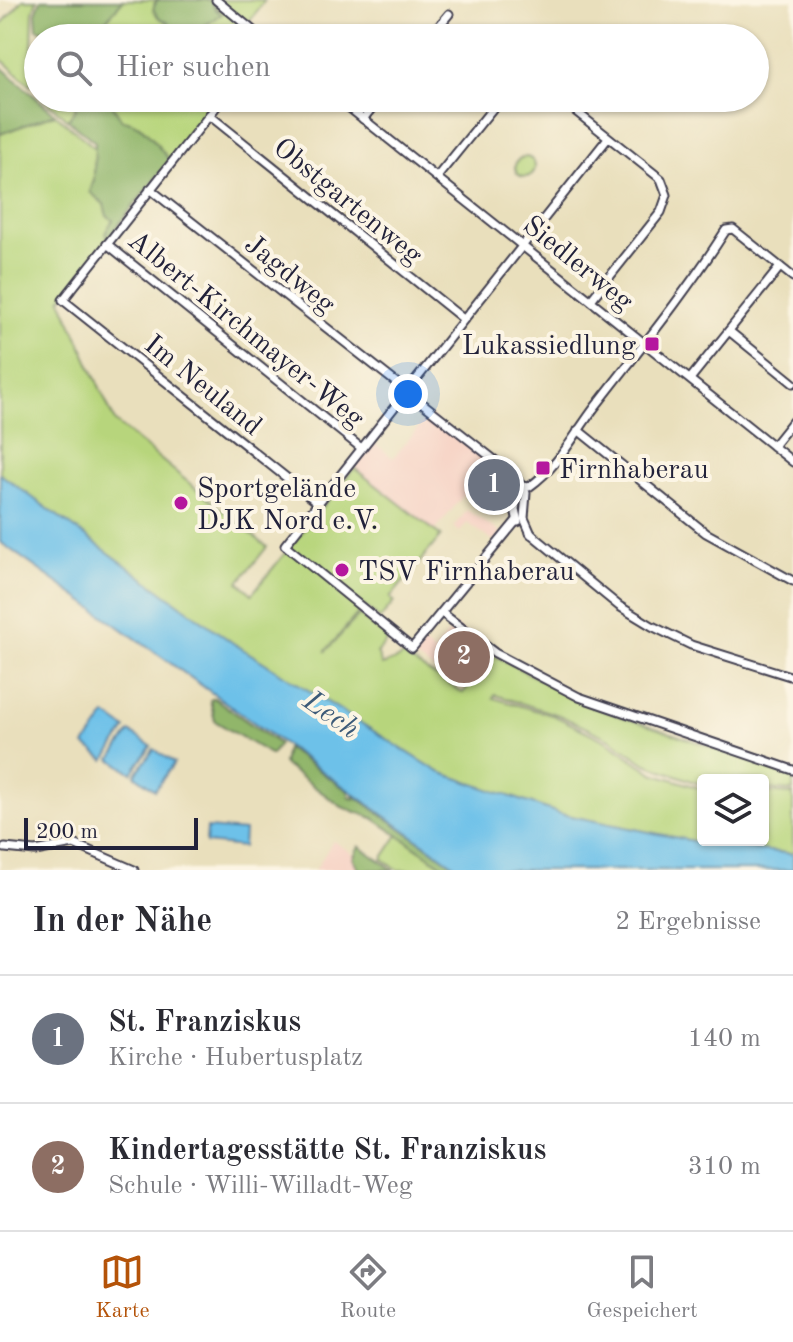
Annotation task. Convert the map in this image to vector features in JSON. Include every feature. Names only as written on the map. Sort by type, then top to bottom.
[{"type":"street","points":[[216,0],[245,24]]},
{"type":"street","points":[[441,24],[449,14]]},
{"type":"street","points":[[107,244],[211,112]]},
{"type":"street","name":"Siedlerweg","points":[[354,112],[793,462]]},
{"type":"street","points":[[363,119],[369,112]]},
{"type":"street","points":[[437,177],[490,112]]},
{"type":"street","points":[[576,112],[661,179],[667,195],[661,212],[591,300]]},
{"type":"street","name":"Obstgartenweg","points":[[209,115],[462,318]]},
{"type":"street","points":[[517,520],[417,645],[406,646],[287,550],[286,540],[608,138]]},
{"type":"street","name":"Jagdweg","points":[[150,189],[404,392],[515,476],[520,485]]},
{"type":"street","points":[[520,485],[529,487],[564,455],[578,430],[646,343],[728,228],[793,277]]},
{"type":"street","name":"Im Neuland","points":[[107,244],[63,300],[317,502]]},
{"type":"street","name":"Albert-Kirchmayer-Weg","points":[[107,244],[360,447]]},
{"type":"street","points":[[690,379],[780,267]]},
{"type":"street","points":[[729,331],[793,383]]},
{"type":"street","points":[[773,446],[793,421]]},
{"type":"street","points":[[578,430],[706,533],[793,581]]},
{"type":"street","points":[[520,485],[515,502],[517,520],[619,606],[691,645],[793,677]]},
{"type":"street","points":[[520,485],[526,493],[524,518],[531,534]]},
{"type":"street","points":[[442,613],[495,653],[579,697],[793,770]]},
{"type":"street","points":[[5,848],[35,851],[74,844],[134,870]]},
{"type":"shaded area","points":[[429,415],[489,463],[435,531],[351,465],[371,440],[393,458]]},
{"type":"shaded area","points":[[467,510],[501,533],[494,541],[467,523],[460,532],[454,527]]},
{"type":"shaded area","points":[[455,625],[492,654],[466,689],[412,656],[423,644],[434,652]]},
{"type":"shaded area","points":[[333,841],[379,870],[315,870]]},
{"type":"green space","points":[[23,0],[37,0],[33,24],[24,24],[24,80],[0,58],[0,26]]},
{"type":"green space","points":[[41,0],[123,0],[103,24],[37,24],[36,13]]},
{"type":"green space","points":[[123,0],[157,0],[154,4],[175,24],[103,24]]},
{"type":"green space","points":[[157,0],[211,0],[215,9],[222,14],[207,24],[169,24],[158,17],[153,9]]},
{"type":"green space","points":[[211,0],[239,24],[207,24],[221,14]]},
{"type":"green space","points":[[219,0],[265,0],[246,24]]},
{"type":"green space","points":[[0,66],[24,87],[24,112],[55,114],[0,134]]},
{"type":"green space","points":[[59,112],[74,112],[68,120]]},
{"type":"green space","points":[[74,112],[117,112],[122,120],[144,130],[170,160],[108,238],[105,233],[113,220],[107,216],[104,204],[90,192],[94,180],[95,142],[68,120]]},
{"type":"green space","points":[[117,112],[208,112],[170,160],[144,130],[122,121]]},
{"type":"green space","points":[[55,114],[95,148],[94,180],[90,192],[104,204],[107,216],[113,220],[108,238],[61,300],[115,422],[267,547],[239,582],[252,594],[354,468],[441,536],[390,598],[394,602],[380,619],[364,606],[325,652],[359,615],[389,639],[377,653],[382,665],[401,658],[406,651],[407,659],[463,693],[492,654],[587,705],[793,774],[793,791],[769,789],[769,774],[697,774],[697,783],[646,764],[610,739],[559,715],[495,695],[493,698],[555,716],[608,742],[653,773],[697,787],[697,842],[561,814],[439,772],[233,643],[0,474],[0,134]]},
{"type":"green space","points":[[525,157],[532,160],[535,167],[532,174],[525,177],[518,174],[515,167],[518,160]]},
{"type":"green space","points":[[214,698],[279,744],[271,755],[215,721],[210,700]]},
{"type":"green space","points":[[286,748],[348,791],[350,798],[354,799],[353,795],[461,870],[449,870],[373,818],[342,807],[283,764]]},
{"type":"green space","points":[[769,792],[793,794],[793,854],[728,846],[769,846]]},
{"type":"green space","points":[[398,835],[449,870],[398,870],[382,859]]},
{"type":"green space","points":[[359,846],[393,870],[359,870],[353,858]]},
{"type":"water","name":"Lech","points":[[0,474],[233,643],[439,772],[561,814],[697,842],[697,846],[728,846],[793,854],[793,870],[461,870],[0,542]]},
{"type":"water","points":[[106,715],[126,729],[105,760],[85,745]]},
{"type":"water","points":[[130,732],[151,746],[132,773],[111,759]]},
{"type":"water","points":[[154,749],[174,763],[155,790],[135,775]]},
{"type":"water","points":[[207,828],[244,831],[243,847],[206,843]]},
{"type":"place","name":"Lukassiedlung","points":[[652,344]]},
{"type":"place","name":"Firnhaberau","points":[[543,468]]},
{"type":"place","name":"St. Franziskus","points":[[494,485]]},
{"type":"place","name":"Sportgelände DJK Nord e.V.","points":[[181,503]]},
{"type":"place","name":"TSV Firnhaberau","points":[[342,570]]},
{"type":"place","name":"Kindertagesstätte St. Franziskus","points":[[464,657]]}]
